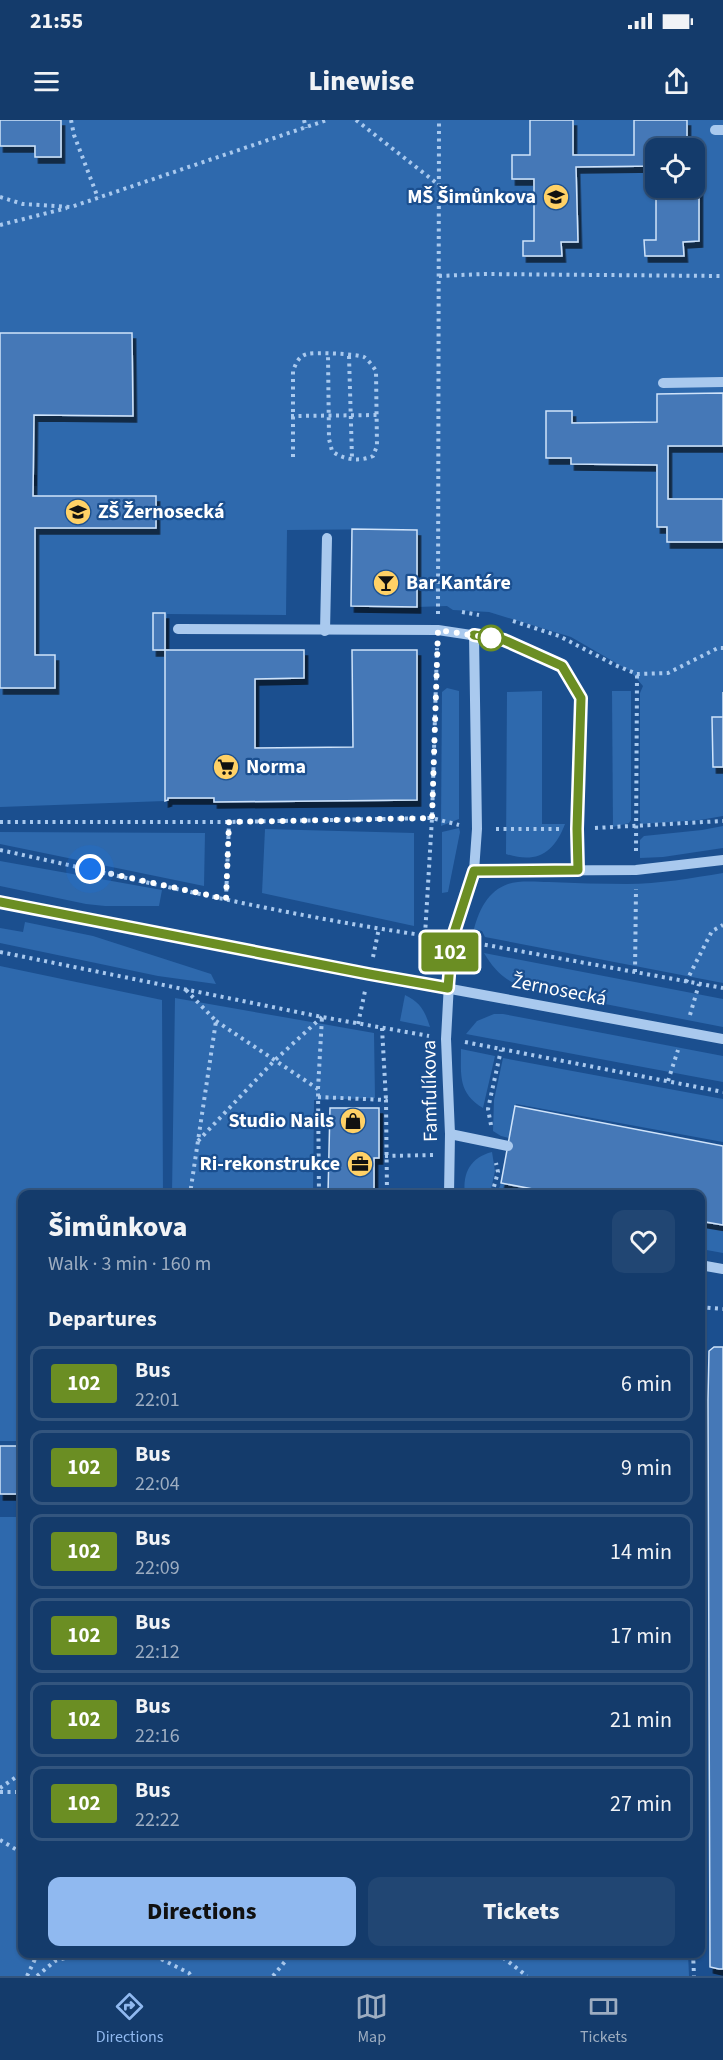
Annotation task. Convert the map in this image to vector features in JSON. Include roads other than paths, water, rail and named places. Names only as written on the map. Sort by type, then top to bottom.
[{"type":"street","points":[[663,383],[723,382]]},
{"type":"street","points":[[325,631],[327,538]]},
{"type":"street","points":[[178,629],[438,630],[504,640],[562,666],[581,698],[578,870]]},
{"type":"street","name":"Famfulíkova","points":[[448,1190],[450,1134],[446,1039],[448,988],[452,939],[474,871],[477,829],[474,635]]},
{"type":"street","points":[[474,871],[636,870],[723,860]]},
{"type":"street","name":"Žernosecká","points":[[0,902],[369,974],[723,1039]]},
{"type":"street","points":[[450,1134],[508,1146]]},
{"type":"street","points":[[705,1266],[723,1269]]},
{"type":"place","name":"MŠ Šimůnkova","points":[[556,197]]},
{"type":"place","name":"ZŠ Žernosecká","points":[[78,512]]},
{"type":"place","name":"Bar Kantáre","points":[[386,583]]},
{"type":"place","name":"Norma","points":[[226,767]]},
{"type":"place","name":"Studio Nails","points":[[353,1121]]},
{"type":"place","name":"Ri-rekonstrukce","points":[[360,1164]]}]
